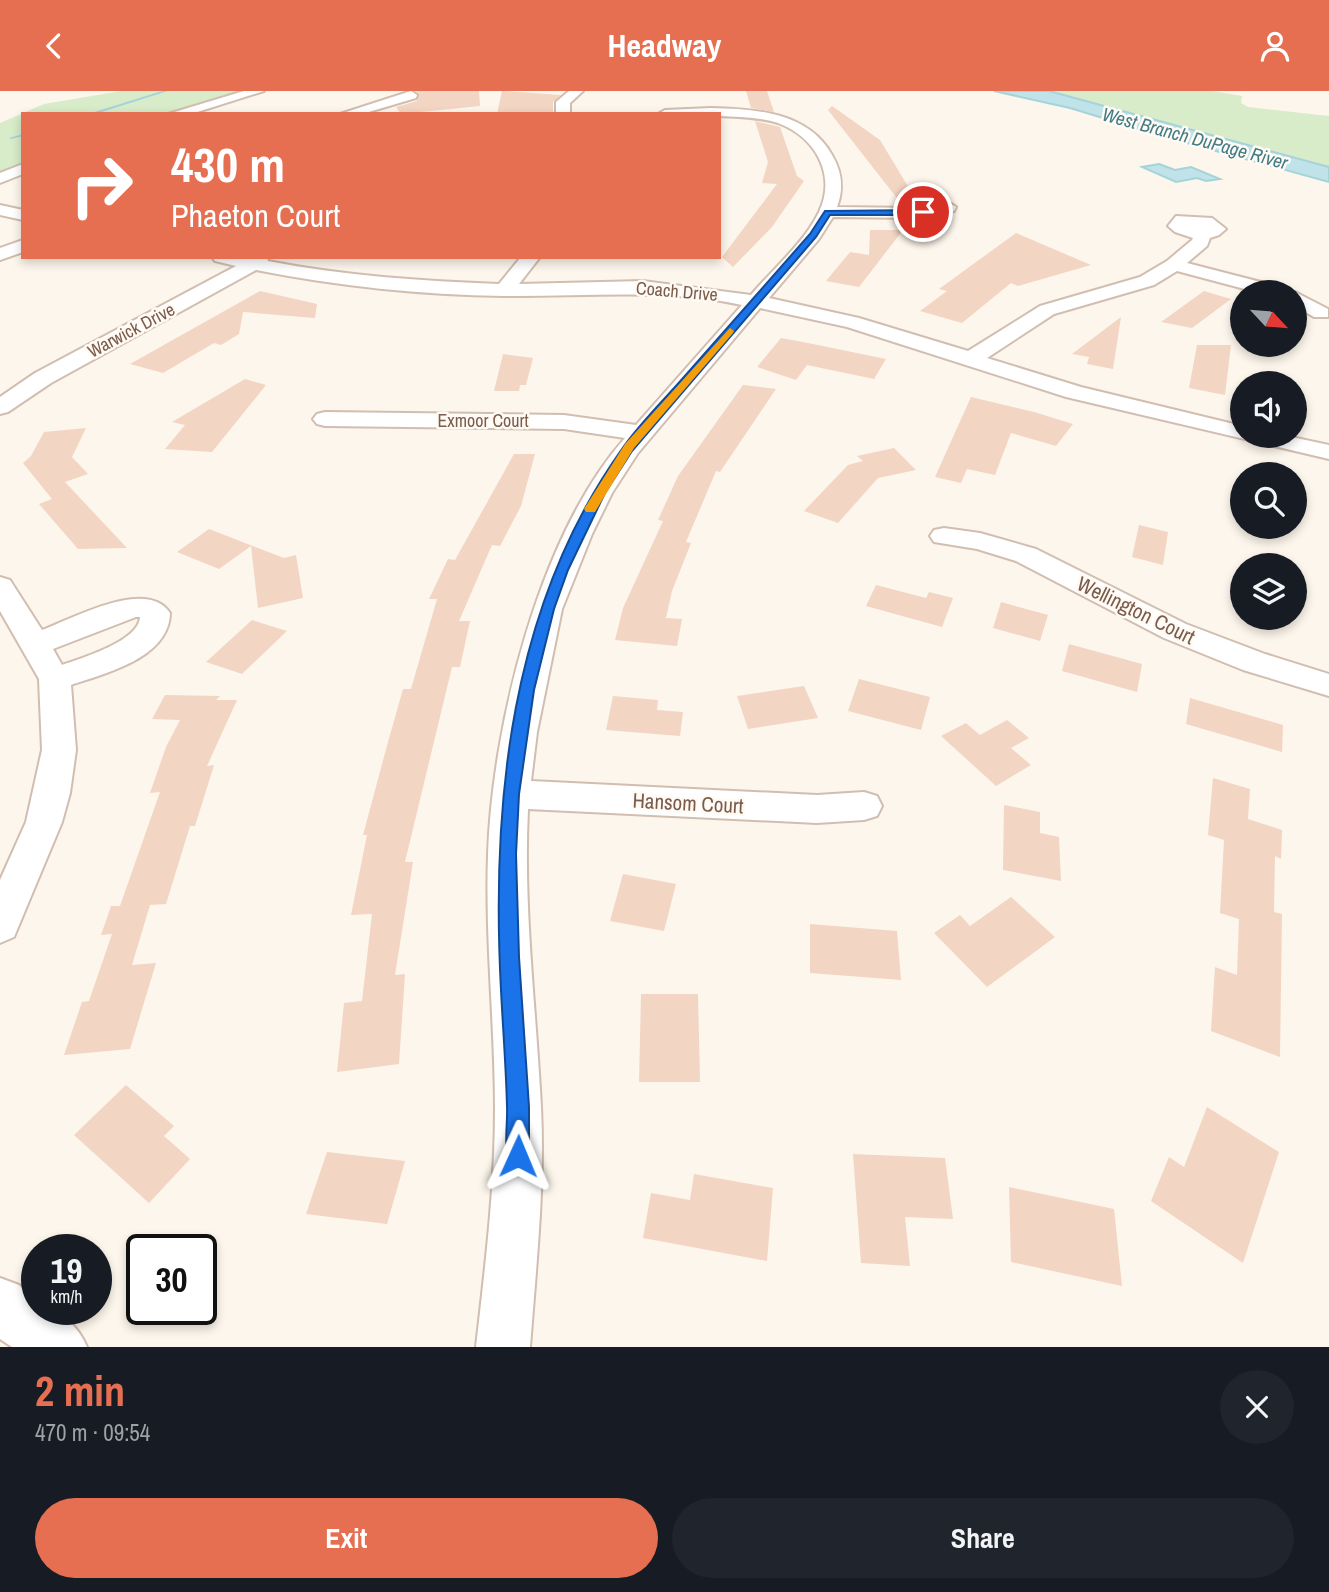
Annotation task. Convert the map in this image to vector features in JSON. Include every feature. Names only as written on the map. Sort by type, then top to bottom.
[{"type":"street","points":[[182,112],[258,91]]},
{"type":"street","points":[[564,112],[563,102],[577,91]]},
{"type":"street","points":[[353,112],[411,95]]},
{"type":"street","points":[[503,1347],[518,1168],[518,1107],[509,957],[507,854],[511,794],[527,690],[547,609],[578,534],[599,493],[640,432],[813,235],[828,212],[833,195],[833,170],[820,145],[807,131],[781,120],[753,115],[721,115]]},
{"type":"street","points":[[0,178],[21,170]]},
{"type":"street","points":[[828,212],[916,213],[948,207]]},
{"type":"street","points":[[0,211],[21,215]]},
{"type":"street","points":[[972,358],[1047,310],[1147,281],[1174,265],[1201,242],[1202,234]]},
{"type":"street","points":[[0,255],[21,246]]},
{"type":"street","name":"Coach Drive","points":[[240,259],[357,281],[435,288],[504,290],[643,287],[713,293],[852,322],[1074,392],[1230,430]]},
{"type":"street","points":[[504,290],[513,275],[529,259]]},
{"type":"street","name":"Warwick Drive","points":[[0,407],[43,378],[259,261]]},
{"type":"street","points":[[1174,265],[1231,280]]},
{"type":"street","points":[[1307,305],[1321,313]]},
{"type":"street","name":"Exmoor Court","points":[[325,419],[564,422],[640,432]]},
{"type":"street","points":[[1307,447],[1329,452]]},
{"type":"street","name":"Wellington Court","points":[[944,535],[1017,552],[1198,640],[1254,662],[1329,685]]},
{"type":"street","points":[[0,586],[55,679],[59,750],[52,793],[29,860],[0,925]]},
{"type":"street","points":[[36,644],[134,607],[147,608],[155,613],[155,628],[139,643],[55,679]]},
{"type":"street","name":"Hansom Court","points":[[511,794],[817,809],[864,806]]},
{"type":"street","points":[[0,1304],[16,1319],[60,1347]]},
{"type":"green space","points":[[121,91],[251,91],[176,112],[25,112],[44,104]]},
{"type":"green space","points":[[1049,91],[1213,91],[1242,96],[1241,103],[1248,107],[1329,116],[1329,167]]},
{"type":"green space","points":[[21,114],[21,168],[0,175],[0,123]]},
{"type":"water","name":"West Branch DuPage River","points":[[994,91],[1049,91],[1329,167],[1329,182],[1070,108]]},
{"type":"water","points":[[1159,164],[1175,170],[1191,167],[1220,179],[1206,181],[1197,178],[1176,182],[1142,167]]},
{"type":"building","points":[[416,91],[479,91],[480,106],[400,112],[396,107],[417,101],[419,94]]},
{"type":"building","points":[[502,91],[561,95],[553,102],[553,112],[497,112]]},
{"type":"building","points":[[746,91],[767,91],[774,112],[751,108]]},
{"type":"building","points":[[832,106],[880,140],[912,193],[900,202],[828,110]]},
{"type":"building","points":[[755,121],[780,127],[797,176],[804,181],[772,227],[733,267],[722,257],[777,184],[762,183],[768,162]]},
{"type":"building","points":[[870,230],[903,230],[859,287],[826,281],[850,252],[869,255]]},
{"type":"building","points":[[1016,233],[1091,265],[1018,286],[1011,283],[962,323],[920,311],[947,291],[939,289]]},
{"type":"building","points":[[260,291],[317,304],[315,318],[243,312],[239,334],[221,345],[214,343],[163,373],[130,364]]},
{"type":"building","points":[[1204,291],[1230,299],[1192,328],[1161,322]]},
{"type":"building","points":[[1121,317],[1113,369],[1087,364],[1089,357],[1072,354]]},
{"type":"building","points":[[781,338],[886,359],[874,379],[807,365],[796,380],[757,367]]},
{"type":"building","points":[[1197,345],[1230,345],[1225,395],[1189,388]]},
{"type":"building","points":[[503,354],[533,358],[526,385],[520,385],[519,391],[494,391]]},
{"type":"building","points":[[245,379],[266,385],[212,452],[165,449],[185,425],[172,422]]},
{"type":"building","points":[[743,385],[776,389],[720,472],[716,471],[686,542],[691,543],[672,591],[666,618],[682,619],[677,646],[615,640],[623,608],[663,521],[658,520],[678,476]]},
{"type":"building","points":[[971,397],[1073,424],[1056,446],[1011,433],[995,475],[967,469],[961,483],[935,477]]},
{"type":"building","points":[[86,428],[72,457],[88,474],[65,482],[127,548],[78,549],[39,504],[52,499],[23,463],[31,456],[44,432]]},
{"type":"building","points":[[894,448],[916,470],[878,478],[838,523],[804,511],[848,465],[863,461],[857,456]]},
{"type":"building","points":[[514,454],[535,454],[521,506],[500,546],[492,545],[459,621],[470,621],[460,667],[452,667],[405,862],[413,862],[395,975],[405,974],[399,1064],[337,1072],[344,1003],[362,1001],[372,914],[351,915],[367,835],[363,835],[403,689],[411,689],[437,599],[429,599],[448,559],[455,560]]},
{"type":"building","points":[[1139,525],[1168,532],[1163,565],[1132,557]]},
{"type":"building","points":[[209,529],[284,558],[296,555],[303,598],[258,608],[251,546],[219,569],[177,552]]},
{"type":"building","points":[[876,585],[926,598],[929,592],[953,598],[942,627],[866,606]]},
{"type":"building","points":[[1001,602],[1048,615],[1040,641],[993,628]]},
{"type":"building","points":[[252,620],[287,631],[242,674],[206,662]]},
{"type":"building","points":[[1069,644],[1142,664],[1137,692],[1062,671]]},
{"type":"building","points":[[859,679],[930,697],[921,730],[848,711]]},
{"type":"building","points":[[804,686],[818,718],[748,729],[737,696]]},
{"type":"building","points":[[165,695],[220,696],[216,700],[237,700],[207,766],[214,765],[195,826],[190,826],[166,904],[150,905],[132,965],[156,963],[130,1049],[64,1055],[82,1002],[89,1001],[112,934],[101,935],[111,906],[120,906],[160,792],[150,793],[166,747],[180,720],[152,719]]},
{"type":"building","points":[[613,696],[658,700],[657,710],[683,712],[680,736],[606,730]]},
{"type":"building","points":[[1190,698],[1283,725],[1282,752],[1186,724]]},
{"type":"building","points":[[1007,720],[1029,738],[1011,748],[1031,765],[996,786],[941,736],[966,723],[980,735]]},
{"type":"building","points":[[1213,778],[1250,789],[1248,819],[1282,830],[1281,859],[1275,856],[1274,912],[1282,914],[1280,1057],[1211,1031],[1215,967],[1237,975],[1239,919],[1220,913],[1224,840],[1208,835]]},
{"type":"building","points":[[1004,805],[1040,812],[1040,833],[1059,837],[1061,881],[1003,870]]},
{"type":"building","points":[[623,874],[676,884],[664,931],[610,921]]},
{"type":"building","points":[[1011,897],[1055,937],[987,987],[934,933],[960,915],[970,926]]},
{"type":"building","points":[[810,924],[897,931],[901,980],[810,973]]},
{"type":"building","points":[[641,994],[698,994],[700,1082],[639,1082]]},
{"type":"building","points":[[126,1085],[174,1126],[164,1136],[190,1159],[149,1203],[74,1135]]},
{"type":"building","points":[[1207,1107],[1279,1152],[1243,1263],[1151,1201],[1169,1157],[1184,1167]]},
{"type":"building","points":[[327,1152],[405,1161],[387,1224],[306,1214]]},
{"type":"building","points":[[853,1154],[945,1158],[953,1219],[905,1217],[910,1266],[861,1263]]},
{"type":"building","points":[[694,1174],[773,1188],[767,1261],[643,1238],[651,1193],[690,1200]]},
{"type":"building","points":[[1009,1187],[1114,1209],[1122,1286],[1011,1262]]},
{"type":"waterway","points":[[97,112],[166,91]]},
{"type":"waterway","points":[[11,138],[21,136]]},
{"type":"slow traffic","points":[[591,509],[629,446],[730,331]]},
{"type":"route","points":[[518,1156],[507,854],[511,794],[527,690],[547,609],[562,570],[599,493],[628,449],[813,235],[828,212],[923,212]]}]
